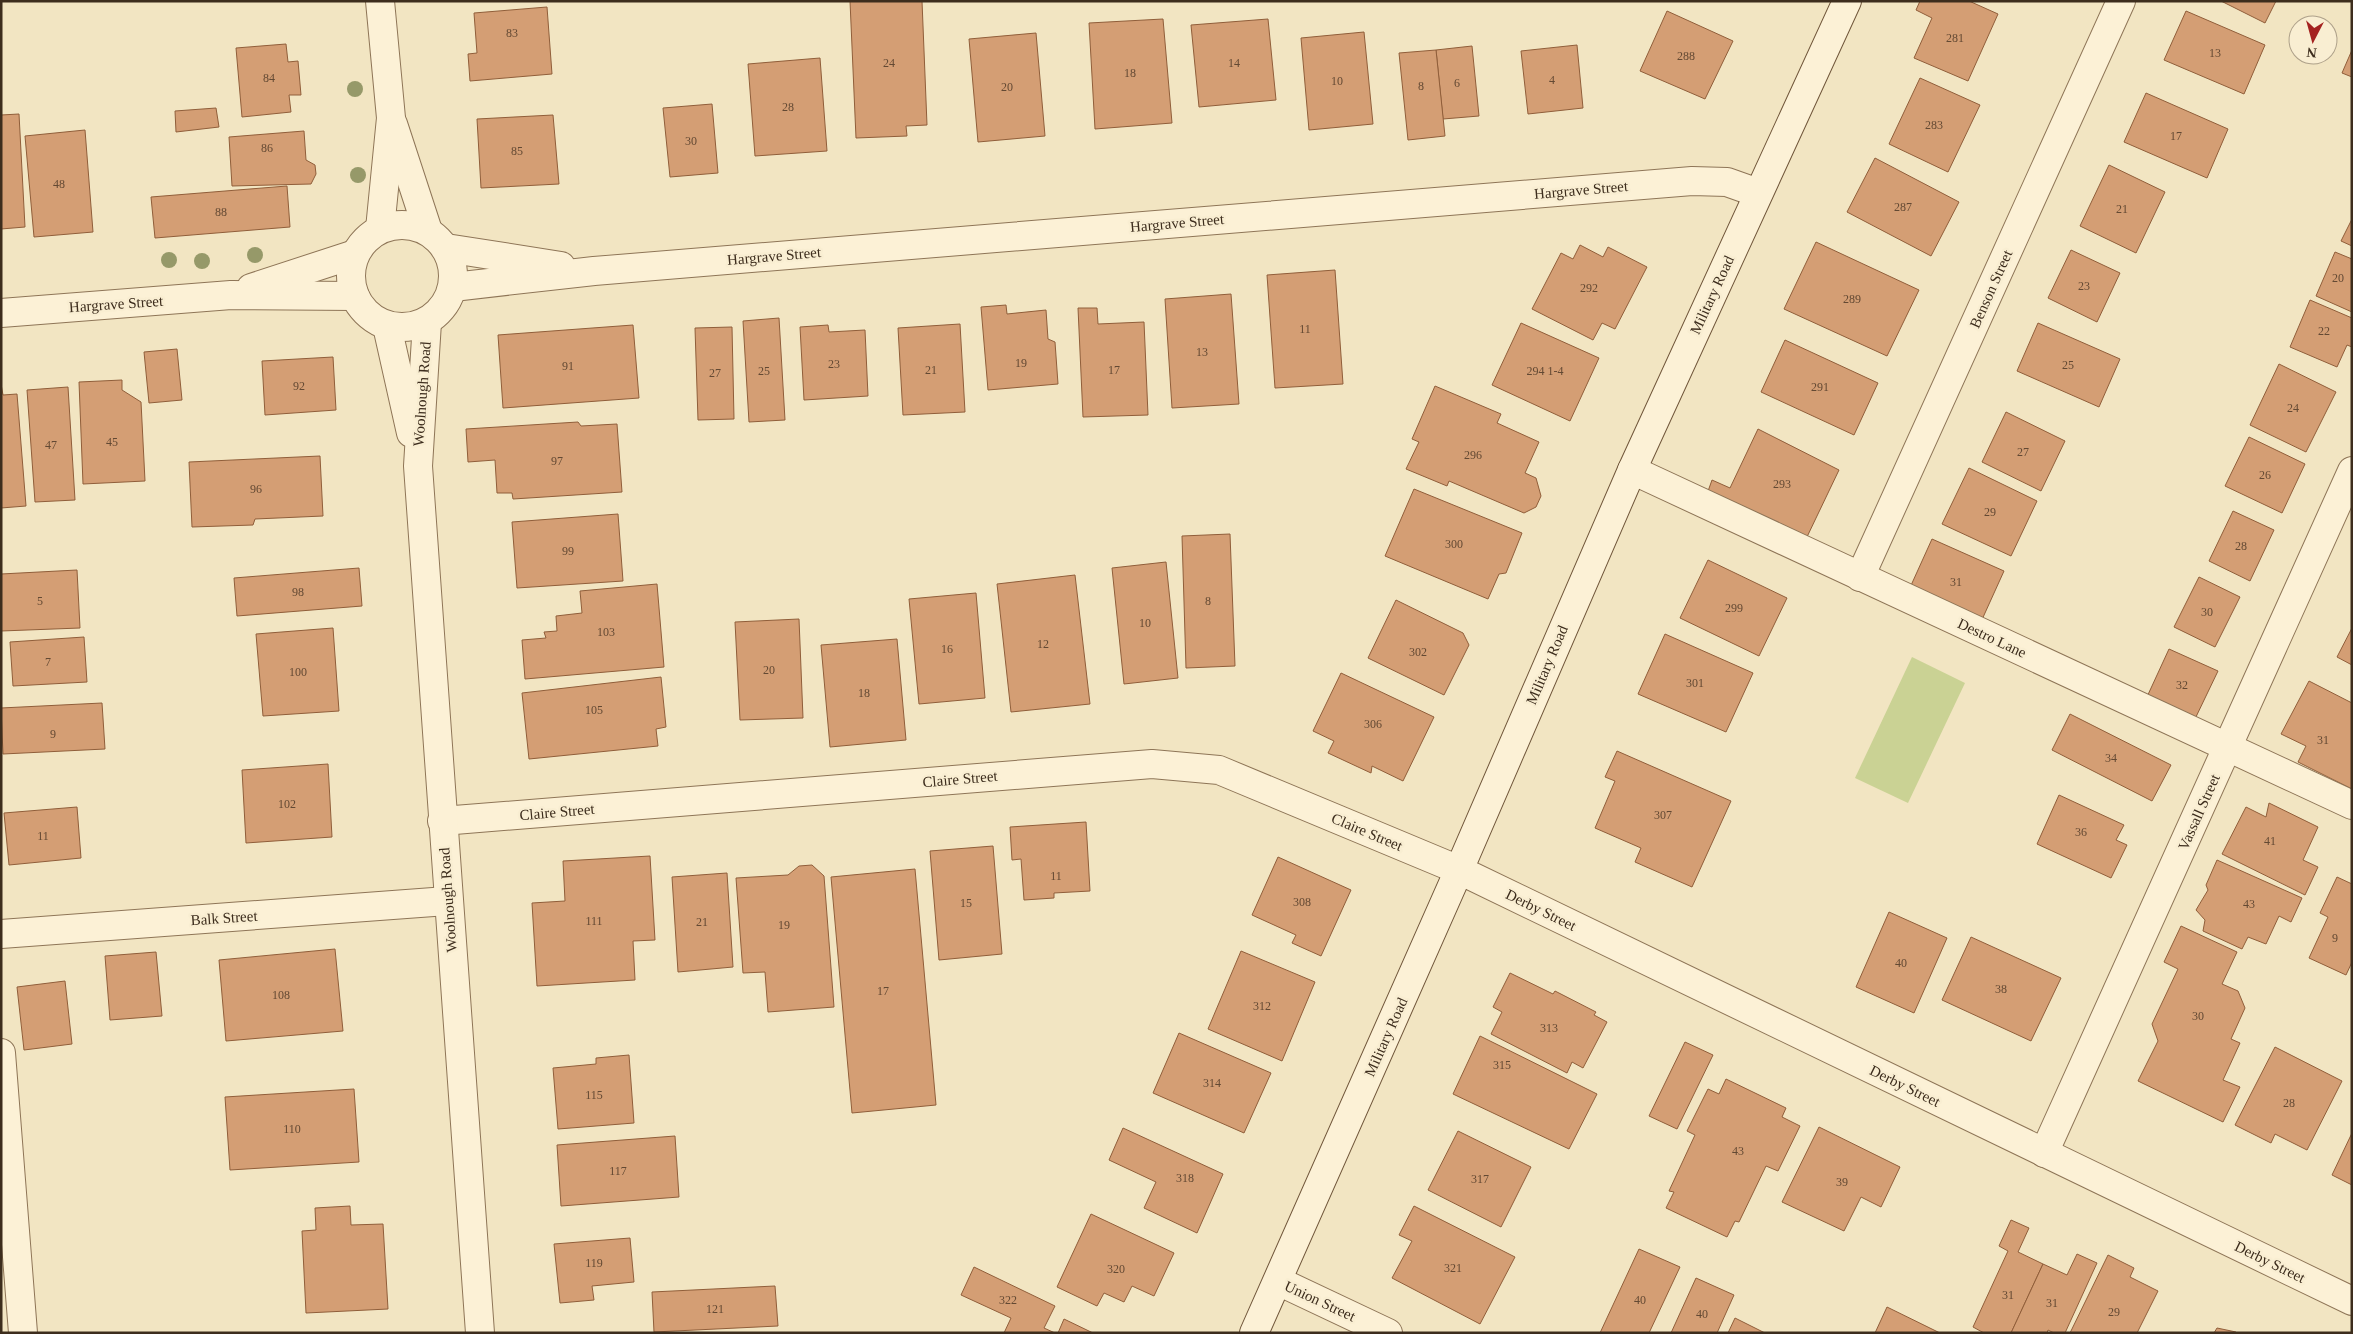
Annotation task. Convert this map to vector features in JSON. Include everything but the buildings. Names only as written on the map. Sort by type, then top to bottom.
[{"type":"street","points":[[380,1],[391,118],[380,229]]},
{"type":"street","name":"Military Road","points":[[1254,1333],[1459,870],[1632,470],[1847,1]]},
{"type":"street","name":"Benson Street","points":[[1860,577],[2121,1]]},
{"type":"street","points":[[391,118],[437,239],[453,267],[453,287],[443,308],[427,322],[408,328],[387,326],[364,311],[355,296],[350,277],[355,254],[365,240],[380,229],[403,224],[437,239]]},
{"type":"street","name":"Hargrave Street","points":[[453,287],[594,271],[1692,181],[1727,182],[1758,193]]},
{"type":"street","name":"Hargrave Street","points":[[437,239],[594,271]]},
{"type":"street","name":"Hargrave Street","points":[[231,295],[355,254]]},
{"type":"street","name":"Hargrave Street","points":[[1,313],[231,295],[355,296]]},
{"type":"street","name":"Woolnough Road","points":[[427,322],[418,466],[447,901],[480,1333]]},
{"type":"street","name":"Woolnough Road","points":[[387,326],[418,466]]},
{"type":"street","name":"Destro Lane","points":[[1632,470],[2352,805]]},
{"type":"street","name":"Vassall Street","points":[[2044,1153],[2352,471]]},
{"type":"street","name":"Claire Street","points":[[442,821],[1152,764],[1219,770],[1459,870]]},
{"type":"street","name":"Derby Street","points":[[1459,870],[2352,1301]]},
{"type":"street","name":"Balk Street","points":[[1,934],[447,901]]},
{"type":"street","points":[[1,1053],[23,1333]]},
{"type":"street","name":"Union Street","points":[[1278,1281],[1388,1333]]},
{"type":"green space","points":[[1912,657],[1965,683],[1908,803],[1855,778]]}]
